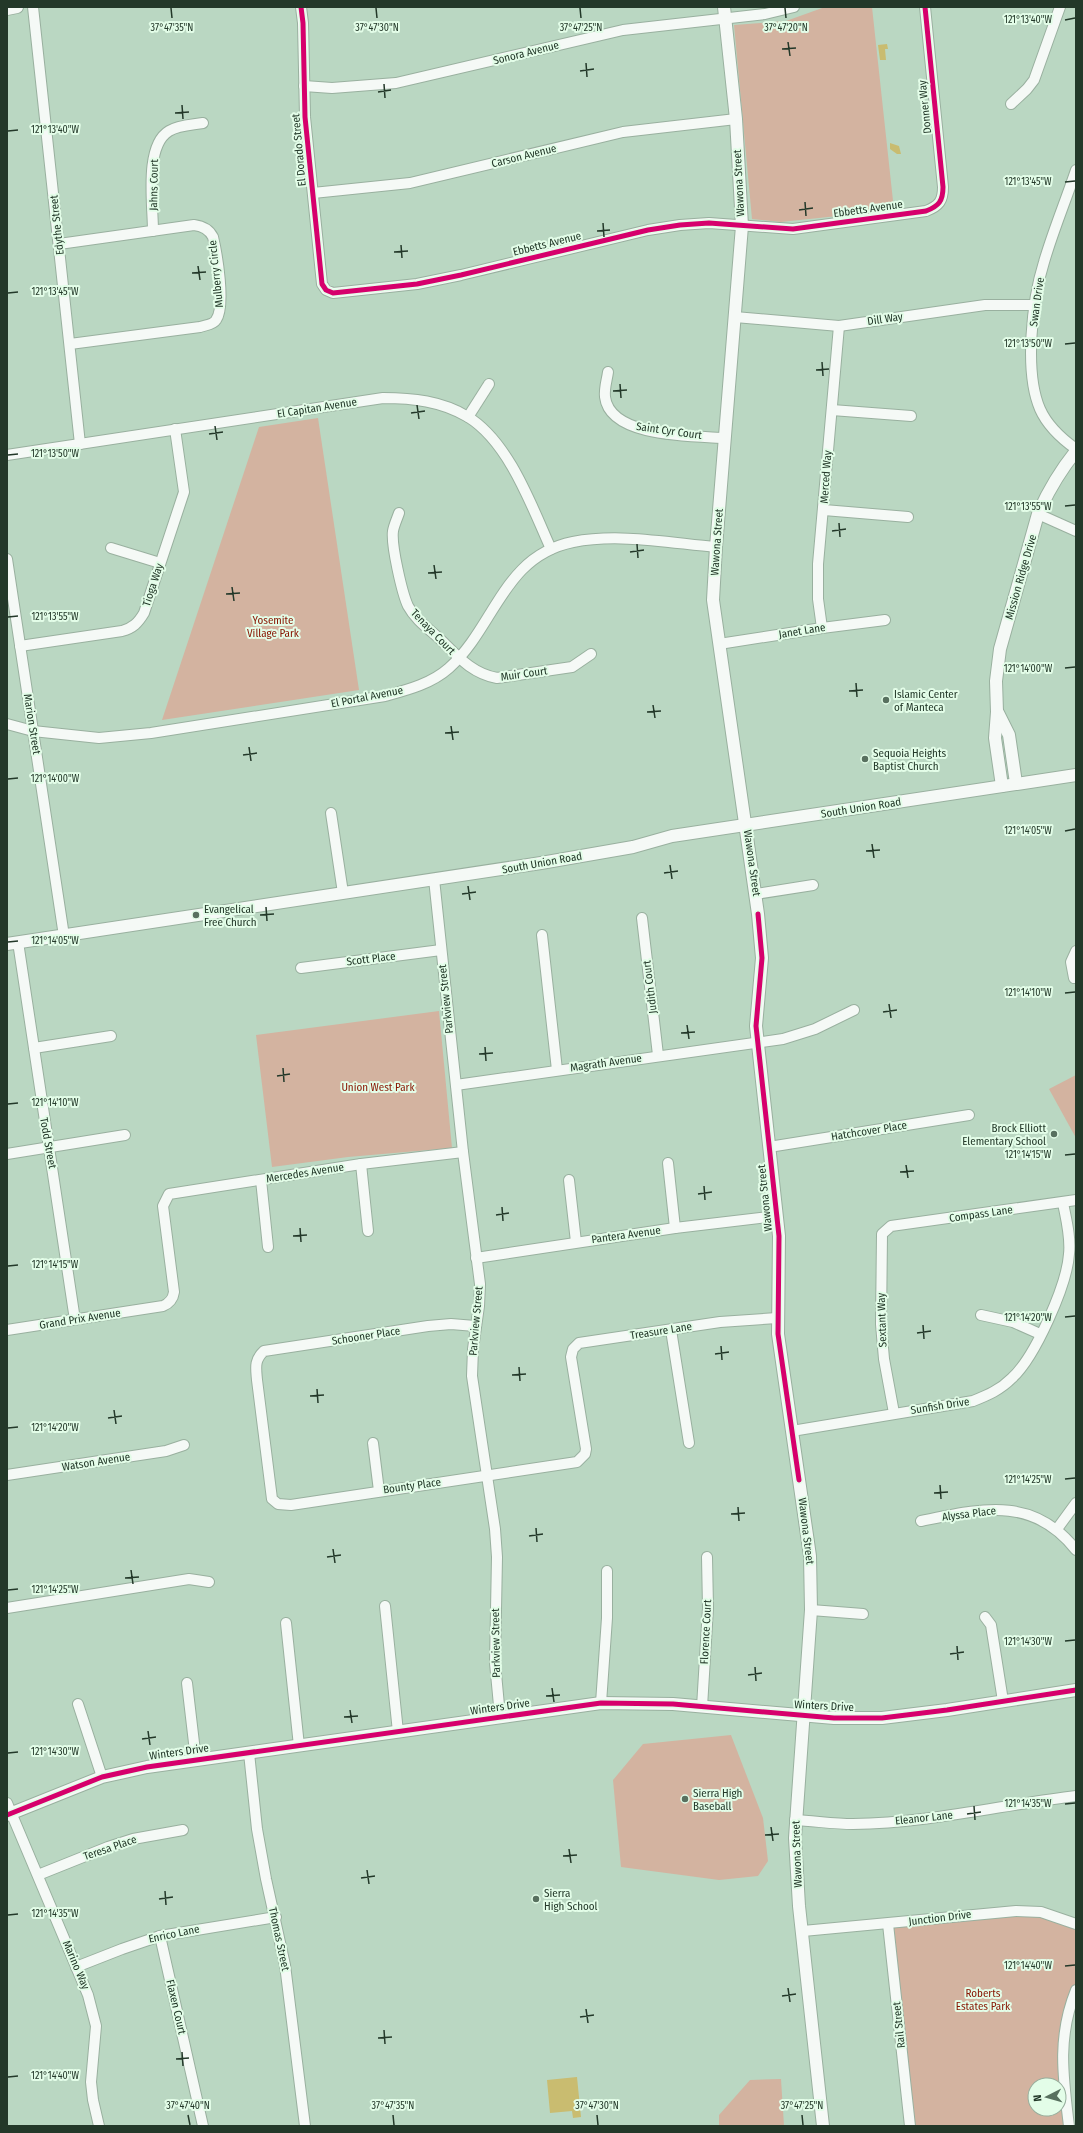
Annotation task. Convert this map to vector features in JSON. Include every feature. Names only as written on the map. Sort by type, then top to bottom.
[{"type":"street","points":[[7,9],[17,7]]},
{"type":"street","name":"Edythe Street","points":[[33,7],[80,444]]},
{"type":"street","name":"El Dorado Street","points":[[301,7],[304,23],[304,86],[313,194],[322,284],[326,290]]},
{"type":"street","name":"Sonora Avenue","points":[[304,86],[332,88],[396,83],[623,30],[724,12],[765,14],[794,7]]},
{"type":"street","name":"Donner Way","points":[[925,7],[943,187],[943,196],[939,204]]},
{"type":"street","points":[[1011,104],[1034,80],[1060,7]]},
{"type":"street","name":"Wawona Street","points":[[724,12],[736,118],[742,226],[713,600],[756,894],[762,958],[756,1026],[780,1250],[777,1318],[780,1349],[810,1556],[811,1610],[795,1820],[795,1838],[802,1931],[823,2126]]},
{"type":"street","name":"Carson Avenue","points":[[313,194],[410,183],[623,132],[736,118]]},
{"type":"street","name":"Jahns Court","points":[[153,231],[153,159],[157,144],[171,130],[185,125],[203,123]]},
{"type":"street","name":"Swan Drive","points":[[1076,170],[1074,181],[1043,263],[1035,305],[1031,361],[1034,391],[1040,410],[1047,421],[1063,439],[1076,450]]},
{"type":"street","name":"Ebbetts Avenue","points":[[326,290],[333,293],[417,284],[461,275],[648,230],[680,225],[709,223],[793,229],[926,211],[939,204]]},
{"type":"street","name":"Mulberry Circle","points":[[59,244],[194,225],[201,226],[211,232],[215,244],[221,303],[220,314],[213,323],[200,327],[70,344]]},
{"type":"street","name":"Dill Way","points":[[735,318],[839,326],[985,304],[1035,305]]},
{"type":"street","name":"Merced Way","points":[[822,628],[818,598],[818,564],[824,510],[839,326]]},
{"type":"street","name":"Saint Cyr Court","points":[[608,372],[605,398],[611,411],[632,427],[652,431],[725,438]]},
{"type":"street","points":[[468,417],[489,384]]},
{"type":"street","name":"El Capitan Avenue","points":[[7,455],[382,398],[413,398],[427,401],[468,417],[500,448],[519,478],[551,549]]},
{"type":"street","points":[[832,410],[912,416]]},
{"type":"street","name":"Tioga Way","points":[[20,646],[131,628],[139,622],[144,614],[184,492],[175,429]]},
{"type":"street","name":"Mission Ridge Drive","points":[[1002,786],[995,738],[997,712],[996,681],[1000,649],[1038,514],[1044,498],[1076,450]]},
{"type":"street","points":[[824,510],[908,517]]},
{"type":"street","name":"Tenaya Court","points":[[399,513],[393,532],[401,587],[408,606],[458,658]]},
{"type":"street","points":[[1038,514],[1076,531]]},
{"type":"street","name":"El Portal Avenue","points":[[7,724],[33,731],[99,738],[151,733],[385,696],[413,689],[434,678],[448,668],[458,658],[512,580],[530,562],[551,549],[572,542],[599,538],[716,548]]},
{"type":"street","points":[[111,548],[160,563]]},
{"type":"street","name":"Marion Street","points":[[7,559],[64,936]]},
{"type":"street","name":"Janet Lane","points":[[719,644],[885,620]]},
{"type":"street","name":"Muir Court","points":[[458,658],[473,670],[496,678],[572,668],[591,654]]},
{"type":"street","name":"Mission Ridge Drive","points":[[997,712],[1009,735],[1016,783]]},
{"type":"street","name":"South Union Road","points":[[12,943],[541,863],[633,847],[672,836],[746,826],[1076,774]]},
{"type":"street","points":[[331,813],[343,893]]},
{"type":"street","name":"Parkview Street","points":[[434,879],[462,1152],[480,1284],[479,1306],[475,1326],[472,1376],[495,1530],[497,1557],[495,1663],[500,1716]]},
{"type":"street","points":[[756,894],[813,885]]},
{"type":"street","name":"Judith Court","points":[[642,918],[658,1055]]},
{"type":"street","points":[[542,935],[557,1070]]},
{"type":"street","name":"Todd Street","points":[[12,943],[34,1048],[75,1320]]},
{"type":"street","name":"Scott Place","points":[[301,968],[441,950]]},
{"type":"street","points":[[1074,978],[1071,962],[1076,951]]},
{"type":"street","name":"Magrath Avenue","points":[[456,1085],[658,1055],[758,1044],[783,1039],[815,1029],[854,1010]]},
{"type":"street","points":[[34,1048],[111,1036]]},
{"type":"street","name":"Hatchcover Place","points":[[769,1147],[969,1115]]},
{"type":"street","points":[[7,1154],[125,1135]]},
{"type":"street","name":"Mercedes Avenue","points":[[164,1214],[163,1206],[165,1198],[169,1194],[360,1164],[462,1152]]},
{"type":"street","points":[[668,1163],[675,1228]]},
{"type":"street","points":[[360,1164],[368,1231]]},
{"type":"street","points":[[261,1180],[268,1247]]},
{"type":"street","points":[[569,1180],[576,1242]]},
{"type":"street","name":"Compass Lane","points":[[886,1229],[1076,1200]]},
{"type":"street","name":"Sunfish Drive","points":[[792,1430],[894,1413],[951,1406],[973,1401],[990,1394],[1013,1378],[1028,1359],[1058,1300],[1067,1269],[1069,1239],[1063,1202]]},
{"type":"street","name":"Grand Prix Avenue","points":[[7,1330],[153,1308],[169,1303],[174,1292],[164,1214]]},
{"type":"street","name":"Pantera Avenue","points":[[476,1258],[675,1228],[776,1216]]},
{"type":"street","name":"Sextant Way","points":[[886,1229],[881,1238],[881,1324],[884,1359],[894,1413]]},
{"type":"street","points":[[981,1315],[1014,1322],[1040,1334]]},
{"type":"street","name":"Treasure Lane","points":[[570,1463],[577,1462],[585,1454],[586,1449],[572,1357],[574,1349],[579,1343],[720,1322],[777,1318]]},
{"type":"street","name":"Schooner Place","points":[[259,1356],[264,1351],[428,1326],[451,1324],[475,1326]]},
{"type":"street","points":[[671,1330],[689,1443]]},
{"type":"street","name":"Bounty Place","points":[[259,1356],[256,1366],[268,1483],[272,1499],[282,1505],[570,1463]]},
{"type":"street","points":[[373,1443],[379,1491]]},
{"type":"street","name":"Watson Avenue","points":[[7,1475],[166,1451],[184,1445]]},
{"type":"street","points":[[1057,1528],[1076,1503]]},
{"type":"street","name":"Alyssa Place","points":[[921,1521],[962,1513],[1003,1510],[1022,1512],[1057,1528],[1076,1550]]},
{"type":"street","name":"Florence Court","points":[[702,1707],[708,1608],[707,1557]]},
{"type":"street","points":[[601,1704],[607,1618],[607,1572]]},
{"type":"street","points":[[7,1608],[190,1579],[209,1582]]},
{"type":"street","points":[[385,1606],[398,1732]]},
{"type":"street","points":[[811,1610],[863,1614]]},
{"type":"street","points":[[985,1617],[991,1625],[1003,1701]]},
{"type":"street","points":[[286,1623],[299,1746]]},
{"type":"street","points":[[187,1683],[196,1760]]},
{"type":"street","name":"Winters Drive","points":[[8,1810],[102,1778],[147,1767],[398,1732],[500,1716],[601,1704],[638,1703],[834,1718],[882,1718],[1076,1690]]},
{"type":"street","points":[[78,1704],[102,1778]]},
{"type":"street","name":"Thomas Street","points":[[249,1753],[257,1829],[266,1879],[276,1917],[285,1965],[305,2126]]},
{"type":"street","name":"Eleanor Lane","points":[[795,1820],[836,1824],[887,1822],[947,1816],[1076,1796]]},
{"type":"street","name":"Marino Way","points":[[8,1810],[38,1874],[88,1995],[96,2026],[91,2082],[92,2100],[99,2126]]},
{"type":"street","name":"Teresa Place","points":[[38,1874],[108,1847],[134,1839],[183,1830]]},
{"type":"street","name":"Junction Drive","points":[[802,1931],[888,1924],[985,1912],[1016,1911],[1041,1912],[1076,1924]]},
{"type":"street","name":"Enrico Lane","points":[[76,1967],[122,1948],[160,1936],[276,1917]]},
{"type":"street","name":"Rail Street","points":[[888,1924],[910,2126]]},
{"type":"street","name":"Flaxen Court","points":[[160,1936],[203,2126]]},
{"type":"street","points":[[1069,2126],[1062,2048],[1064,2026],[1076,1990]]},
{"type":"green space","points":[[825,7],[872,7],[894,210],[781,222],[752,219],[734,25],[786,21]]},
{"type":"green space","name":"Yosemite Village Park","points":[[318,418],[359,690],[162,720],[259,427]]},
{"type":"green space","name":"Union West Park","points":[[439,1011],[452,1148],[348,1157],[272,1167],[256,1035]]},
{"type":"green space","points":[[1076,1075],[1076,1138],[1049,1089]]},
{"type":"green space","name":"Sierra High Baseball","points":[[731,1735],[763,1818],[768,1861],[758,1876],[719,1880],[621,1867],[613,1780],[643,1744]]},
{"type":"green space","name":"Roberts Estates Park","points":[[1016,1911],[1076,1924],[1076,1990],[1064,2026],[1067,2077],[1027,2077],[1027,2117],[1067,2117],[1067,2086],[1069,2126],[910,2126],[888,1924]]},
{"type":"green space","points":[[781,2079],[784,2126],[719,2126],[719,2115],[750,2080]]},
{"type":"shaded area","points":[[887,44],[888,49],[885,49],[886,60],[880,60],[878,45]]},
{"type":"shaded area","points":[[890,143],[899,146],[901,154],[897,154],[890,149]]},
{"type":"shaded area","points":[[577,2077],[581,2117],[573,2118],[572,2111],[550,2113],[547,2080]]},
{"type":"cycle path","points":[[301,7],[303,23],[305,117],[322,284],[326,290],[333,293],[417,284],[461,275],[648,230],[680,225],[709,223],[793,229],[926,211],[937,205],[941,199],[943,187],[925,7]]},
{"type":"cycle path","points":[[758,914],[762,958],[756,1026],[779,1236],[778,1334],[799,1480]]},
{"type":"cycle path","points":[[7,1815],[102,1777],[147,1767],[601,1703],[673,1704],[834,1718],[882,1718],[947,1710],[1076,1690]]},
{"type":"place","name":"Islamic Center of Manteca","points":[[886,700]]},
{"type":"place","name":"Sequoia Heights Baptist Church","points":[[865,759]]},
{"type":"place","name":"Evangelical Free Church","points":[[196,915]]},
{"type":"place","name":"Brock Elliott Elementary School","points":[[1054,1134]]},
{"type":"place","name":"Sierra High Baseball","points":[[685,1799]]},
{"type":"place","name":"Sierra High School","points":[[536,1899]]}]
